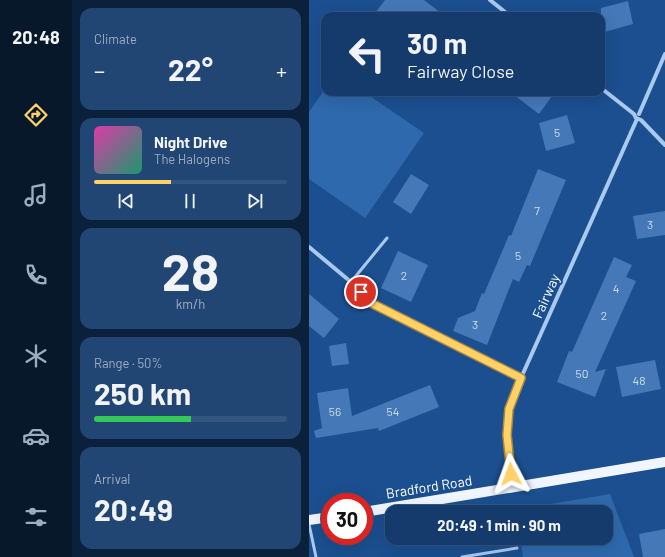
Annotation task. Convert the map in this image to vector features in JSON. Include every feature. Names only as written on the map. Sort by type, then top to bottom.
[{"type":"main road","name":"Bradford Road","points":[[373,511],[665,462]]},
{"type":"main road","points":[[309,520],[321,518]]},
{"type":"street","points":[[490,0],[505,12]]},
{"type":"street","points":[[637,114],[665,54]]},
{"type":"street","points":[[605,91],[641,116],[639,120],[665,145]]},
{"type":"street","name":"Fairway","points":[[513,488],[507,435],[509,409],[521,378],[639,120]]},
{"type":"street","points":[[309,247],[351,282],[371,303],[521,378]]},
{"type":"lane","points":[[351,282],[387,238]]},
{"type":"lane","points":[[309,524],[316,557]]},
{"type":"lane","points":[[462,557],[517,548]]},
{"type":"shaded area","points":[[321,95],[321,96],[370,96],[424,133],[365,218],[309,179],[309,112]]},
{"type":"shaded area","points":[[610,494],[634,557],[523,557],[521,545],[613,545],[613,505],[544,505]]},
{"type":"building","points":[[385,0],[424,0],[440,12],[376,12]]},
{"type":"building","points":[[628,1],[633,24],[605,32],[605,12],[601,12],[601,8]]},
{"type":"building","points":[[515,96],[552,96],[539,114]]},
{"type":"building","points":[[567,115],[575,143],[546,151],[539,123]]},
{"type":"building","points":[[538,169],[566,180],[530,266],[527,265],[519,282],[513,279],[487,345],[453,331],[458,318],[475,311],[482,293],[484,294],[509,235],[511,236]]},
{"type":"building","points":[[411,174],[429,185],[411,214],[393,202]]},
{"type":"building","points":[[665,211],[665,235],[637,239],[633,216]]},
{"type":"building","points":[[398,251],[428,265],[411,302],[381,288]]},
{"type":"building","points":[[614,257],[632,265],[626,277],[636,281],[595,372],[606,369],[595,397],[557,382],[569,351],[572,352]]},
{"type":"building","points":[[309,294],[339,319],[324,338],[309,326]]},
{"type":"building","points":[[346,343],[349,364],[332,366],[329,346]]},
{"type":"building","points":[[655,360],[661,389],[622,397],[616,367]]},
{"type":"building","points":[[430,385],[439,407],[379,431],[378,428],[316,438],[314,431],[322,428],[317,393],[348,388],[352,416]]},
{"type":"building","points":[[665,529],[665,557],[643,557],[639,534]]},
{"type":"route","points":[[361,292],[371,303],[521,378],[509,409],[507,435],[511,474]]}]
